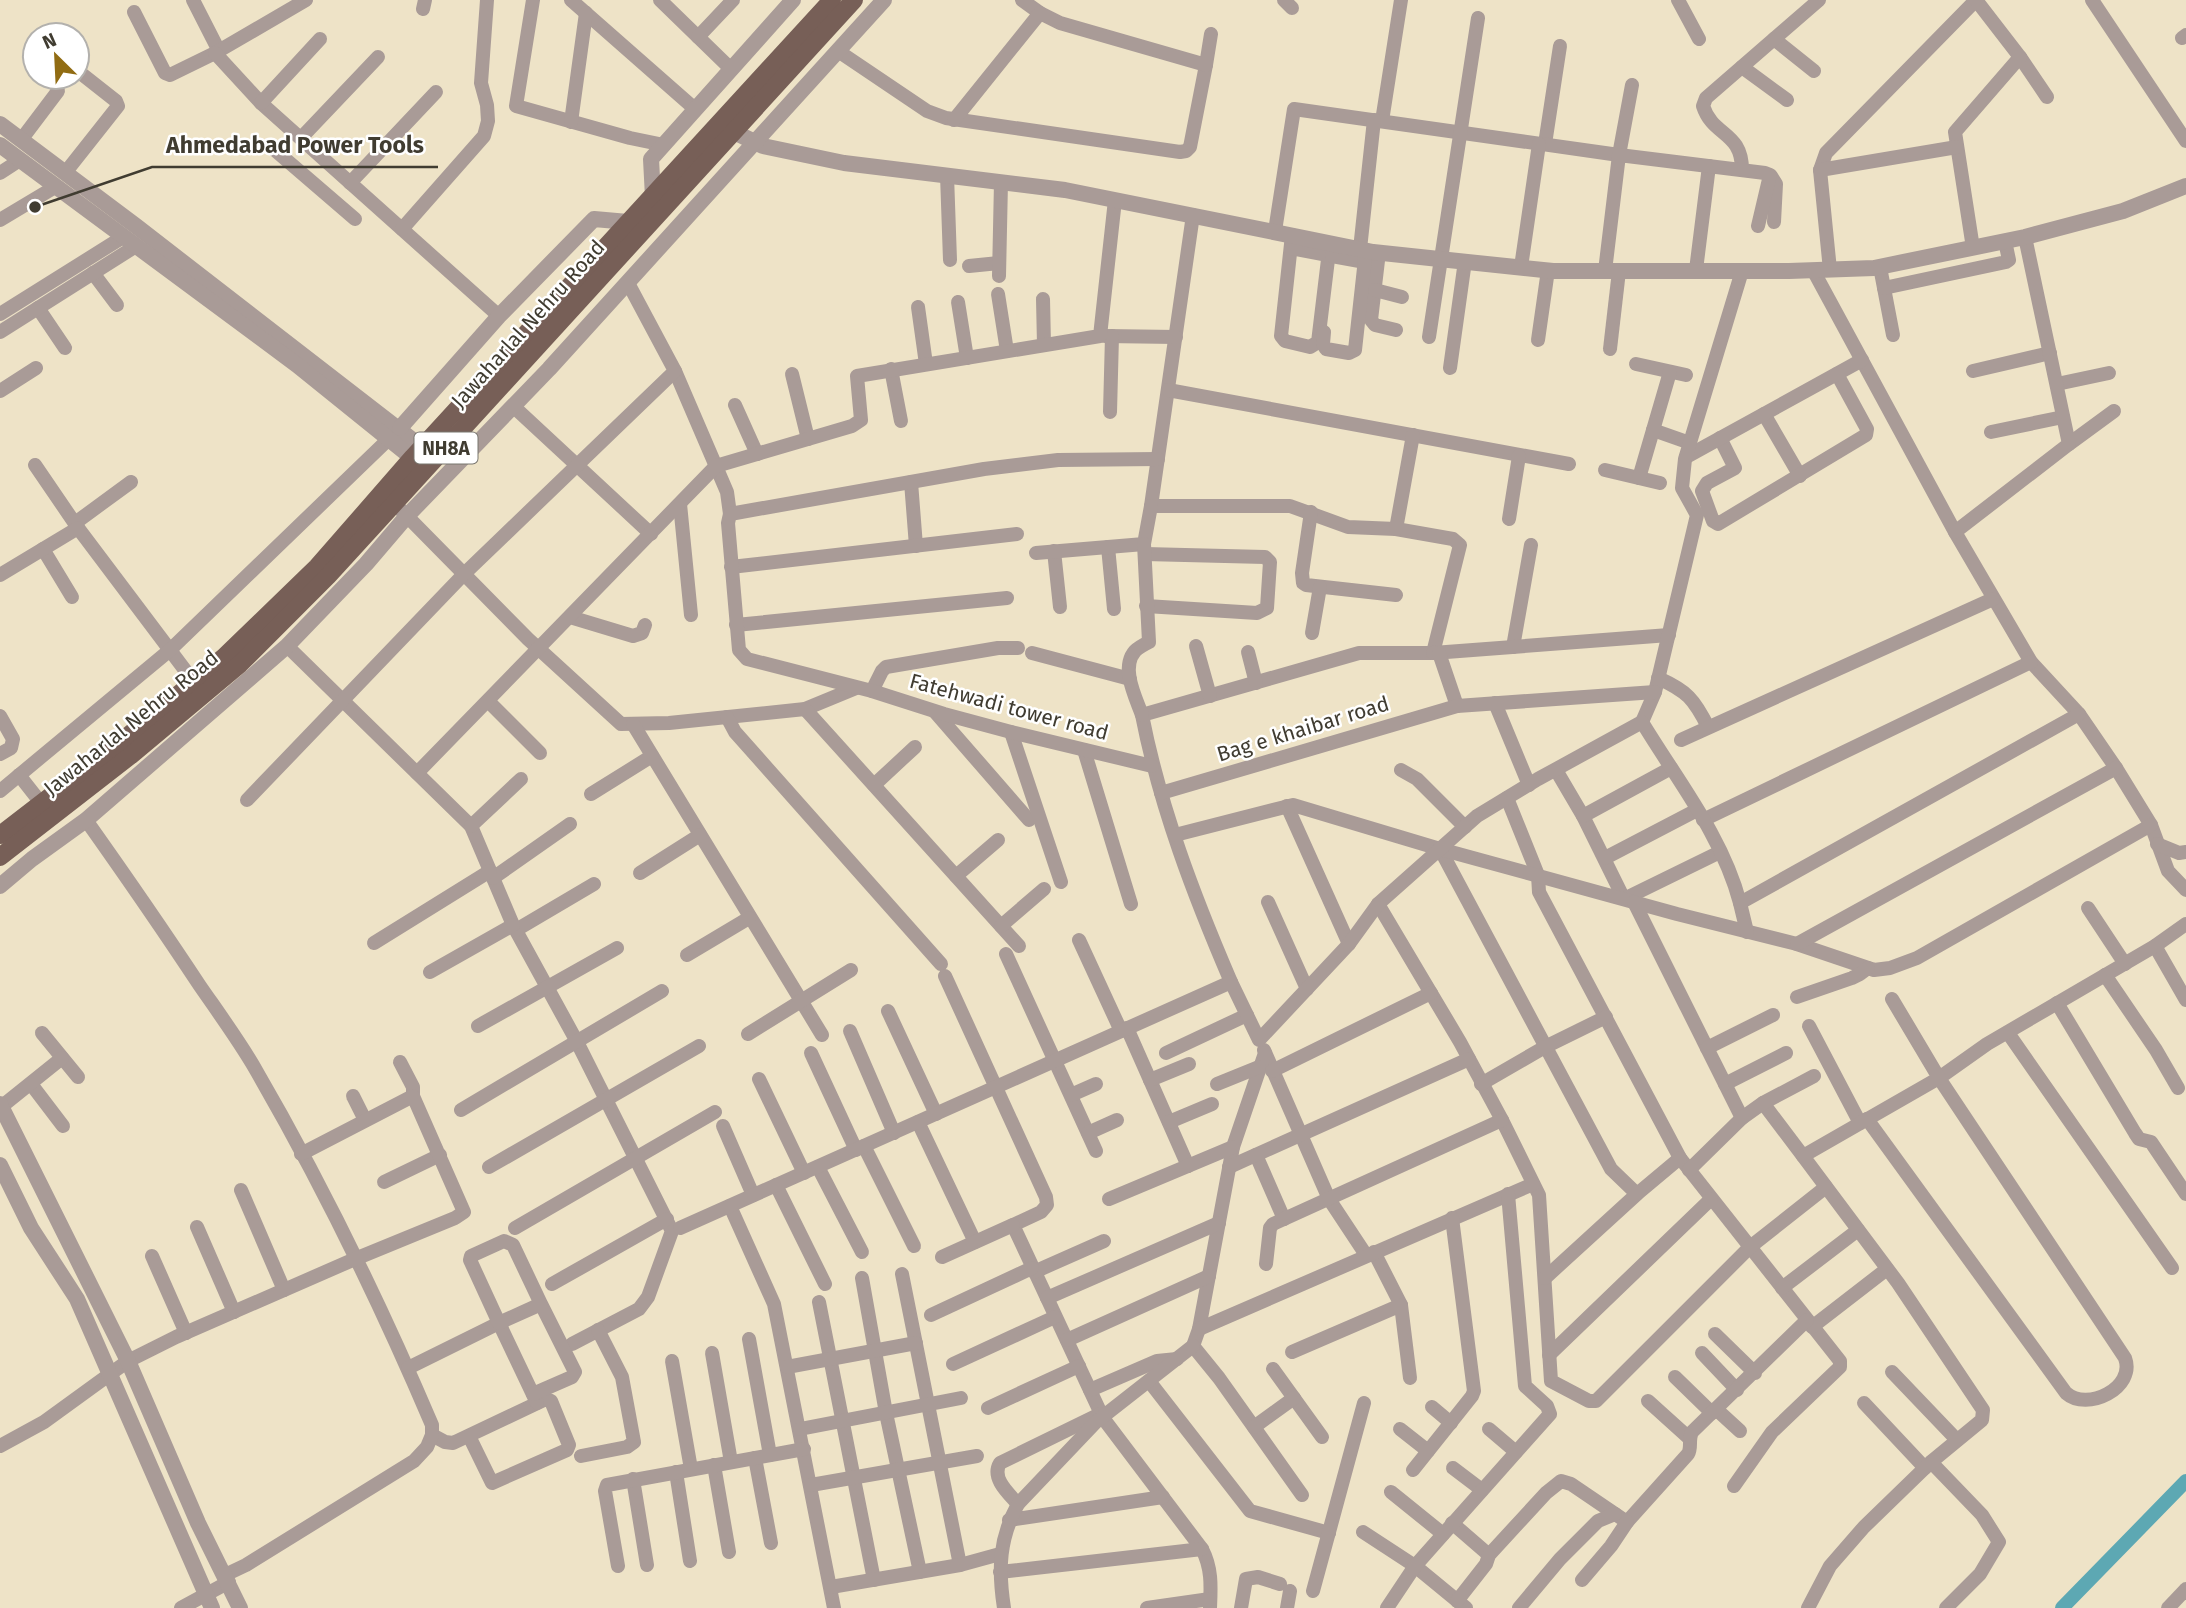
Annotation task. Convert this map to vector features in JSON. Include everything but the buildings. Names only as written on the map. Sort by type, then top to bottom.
[{"type":"main road","name":"Jawaharlal Nehru Road","points":[[0,857],[130,756],[240,664],[328,576],[401,510],[424,458],[628,222],[832,0]]},
{"type":"main road","name":"Jawaharlal Nehru Road","points":[[0,835],[117,745],[224,657],[317,567],[734,132],[854,0]]},
{"type":"street","points":[[193,0],[224,65],[261,103],[499,316]]},
{"type":"street","points":[[134,12],[167,75],[217,52],[306,0]]},
{"type":"street","points":[[402,229],[484,136],[487,113],[481,83],[487,0]]},
{"type":"street","points":[[533,0],[516,106],[664,145]]},
{"type":"street","points":[[571,0],[695,109]]},
{"type":"street","points":[[660,0],[731,69]]},
{"type":"street","points":[[698,37],[733,0]]},
{"type":"street","points":[[653,197],[651,159],[793,0]]},
{"type":"street","points":[[0,886],[86,820],[287,646],[366,564],[401,510],[445,477],[513,406],[884,0]]},
{"type":"street","points":[[1022,0],[1060,23],[1206,65]]},
{"type":"street","points":[[1331,249],[1323,344],[1326,349],[1349,353],[1355,350],[1367,253],[1378,121],[1401,0]]},
{"type":"street","points":[[1678,0],[1699,39]]},
{"type":"street","points":[[1742,170],[1741,151],[1708,118],[1703,106],[1706,98],[1819,0]]},
{"type":"street","points":[[2046,97],[2020,57],[1976,0],[1826,153],[1820,170],[1821,270],[1862,360],[1993,599],[2031,662],[2079,714],[2116,768],[2151,825],[2168,871],[2186,890]]},
{"type":"street","points":[[2092,0],[2186,141]]},
{"type":"street","points":[[571,122],[586,13]]},
{"type":"street","points":[[954,120],[1040,13]]},
{"type":"street","points":[[1429,337],[1478,18]]},
{"type":"street","points":[[838,51],[927,111],[954,120],[1186,151],[1190,147],[1211,34]]},
{"type":"street","points":[[261,103],[320,39]]},
{"type":"street","points":[[1774,39],[1814,71]]},
{"type":"street","points":[[1521,267],[1560,46]]},
{"type":"street","points":[[301,138],[378,57]]},
{"type":"street","points":[[1973,248],[1955,132],[2020,57]]},
{"type":"street","points":[[1742,67],[1787,100]]},
{"type":"street","points":[[65,173],[118,106],[116,101],[91,81]]},
{"type":"street","points":[[1610,349],[1619,155],[1632,85]]},
{"type":"street","points":[[21,140],[58,91]]},
{"type":"street","points":[[351,183],[436,92]]},
{"type":"street","points":[[1275,231],[1294,108],[1619,155],[1765,173],[1770,175],[1776,184],[1774,222]]},
{"type":"street","points":[[0,124],[136,226],[395,433],[445,477]]},
{"type":"street","points":[[734,132],[763,146],[844,163],[1065,190],[1275,231],[1291,242],[1331,249],[1548,270],[1742,271],[1880,267],[2025,237],[2123,211],[2186,187]]},
{"type":"street","points":[[0,145],[297,365],[395,433]]},
{"type":"street","points":[[269,145],[355,219]]},
{"type":"street","points":[[1820,170],[1957,147]]},
{"type":"street","points":[[0,173],[20,160]]},
{"type":"street","points":[[1696,270],[1709,166]]},
{"type":"street","points":[[317,187],[335,169]]},
{"type":"street","points":[[947,175],[950,260]]},
{"type":"street","points":[[1758,226],[1770,175]]},
{"type":"street","points":[[969,266],[999,270],[1001,182]]},
{"type":"street","points":[[0,220],[55,187]]},
{"type":"street","points":[[1110,412],[1106,336],[1115,200]]},
{"type":"street","points":[[1193,215],[1144,549],[1149,642],[1135,651],[1130,660],[1130,679],[1142,715],[1152,766],[1199,909],[1262,1046],[1266,1069],[1301,1136],[1329,1199],[1370,1253],[1401,1305],[1410,1378]]},
{"type":"street","points":[[0,791],[170,650],[395,433],[499,316],[594,219],[628,222]]},
{"type":"street","points":[[2025,237],[2069,444]]},
{"type":"street","points":[[1884,288],[2007,262],[2009,260],[2005,241]]},
{"type":"street","points":[[0,332],[93,273],[130,242]]},
{"type":"street","points":[[0,314],[130,242]]},
{"type":"street","points":[[1291,242],[1281,336],[1285,341],[1310,347],[1318,342],[1331,249]]},
{"type":"street","points":[[1367,253],[1375,290],[1372,323],[1378,327],[1396,330]]},
{"type":"street","points":[[1450,368],[1465,261]]},
{"type":"street","points":[[1880,267],[1893,335]]},
{"type":"street","points":[[1538,340],[1548,270]]},
{"type":"street","points":[[1262,1046],[1307,989],[1349,944],[1378,904],[1477,816],[1643,722],[1657,685],[1697,515],[1682,488],[1688,450],[1742,271]]},
{"type":"street","points":[[93,273],[117,305]]},
{"type":"street","points":[[628,283],[676,371],[727,492],[736,625],[1007,598]]},
{"type":"street","points":[[1375,290],[1402,297]]},
{"type":"street","points":[[998,294],[1007,351]]},
{"type":"street","points":[[1043,299],[1044,345]]},
{"type":"street","points":[[958,302],[967,358]]},
{"type":"street","points":[[918,307],[926,364]]},
{"type":"street","points":[[38,308],[65,348]]},
{"type":"street","points":[[417,773],[716,466],[852,426],[861,420],[857,376],[1106,336],[1176,337]]},
{"type":"street","points":[[1973,371],[2050,353]]},
{"type":"street","points":[[1653,430],[1688,450],[1720,439],[1862,360]]},
{"type":"street","points":[[1636,364],[1686,375]]},
{"type":"street","points":[[0,391],[36,368]]},
{"type":"street","points":[[891,369],[901,421]]},
{"type":"street","points":[[247,800],[464,574],[676,371]]},
{"type":"street","points":[[1639,478],[1670,372]]},
{"type":"street","points":[[2057,384],[2109,373]]},
{"type":"street","points":[[792,374],[808,439]]},
{"type":"street","points":[[1720,439],[1735,468],[1707,484],[1702,491],[1713,521],[1718,524],[1866,435],[1867,429],[1837,374]]},
{"type":"street","points":[[1168,390],[1569,464]]},
{"type":"street","points":[[734,405],[757,454]]},
{"type":"street","points":[[513,406],[651,534]]},
{"type":"street","points":[[1955,532],[2114,411]]},
{"type":"street","points":[[1764,414],[1800,476]]},
{"type":"street","points":[[1991,432],[2063,417]]},
{"type":"street","points":[[1396,529],[1413,435]]},
{"type":"street","points":[[1509,519],[1519,456]]},
{"type":"street","points":[[730,514],[984,469],[1058,460],[1158,459]]},
{"type":"street","points":[[36,465],[77,525],[194,682]]},
{"type":"street","points":[[1605,471],[1660,483]]},
{"type":"street","points":[[2,568],[43,549],[131,482]]},
{"type":"street","points":[[911,482],[916,546]]},
{"type":"street","points":[[680,504],[691,615]]},
{"type":"street","points":[[1152,506],[1290,506],[1348,527],[1396,529],[1453,539],[1460,545],[1436,653],[1457,706]]},
{"type":"street","points":[[401,510],[539,649],[621,724],[669,723],[805,709],[856,688]]},
{"type":"street","points":[[1311,512],[1302,579],[1306,585],[1396,595]]},
{"type":"street","points":[[731,566],[1017,534]]},
{"type":"street","points":[[1513,647],[1531,545]]},
{"type":"street","points":[[1108,547],[1114,609]]},
{"type":"street","points":[[1036,553],[1108,547],[1265,557],[1270,562],[1267,608],[1262,612],[1146,606]]},
{"type":"street","points":[[43,549],[72,597]]},
{"type":"street","points":[[1054,551],[1060,607]]},
{"type":"street","points":[[1312,633],[1320,587]]},
{"type":"street","points":[[1681,740],[1993,599]]},
{"type":"street","points":[[570,617],[633,636],[642,633],[645,625]]},
{"type":"street","name":"Fatehwadi tower road","points":[[736,625],[739,650],[747,659],[872,691],[1011,732],[1152,766]]},
{"type":"street","points":[[1142,715],[1359,653],[1436,653],[1669,635]]},
{"type":"street","points":[[287,646],[471,826],[515,928],[576,1040],[673,1231],[648,1297],[639,1309],[572,1344]]},
{"type":"street","points":[[1196,646],[1209,696]]},
{"type":"street","points":[[872,691],[886,667],[998,648],[1025,650],[1130,679]]},
{"type":"street","points":[[1248,652],[1256,683]]},
{"type":"street","points":[[1605,859],[2031,662]]},
{"type":"street","points":[[1657,685],[1677,687],[1690,697],[1708,727]]},
{"type":"street","name":"Bag e khaibar road","points":[[1161,793],[1457,706],[1657,685]]},
{"type":"street","points":[[488,701],[540,753]]},
{"type":"street","points":[[1495,704],[1530,785]]},
{"type":"street","points":[[805,709],[1018,946]]},
{"type":"street","points":[[934,711],[1029,820]]},
{"type":"street","points":[[1740,903],[2079,714]]},
{"type":"street","points":[[0,716],[13,739],[11,747],[0,754]]},
{"type":"street","points":[[727,717],[735,732],[943,970],[1042,1190],[1047,1205],[1041,1212],[942,1257]]},
{"type":"street","points":[[1643,722],[1720,852],[1736,890],[1747,932]]},
{"type":"street","points":[[633,724],[822,1035]]},
{"type":"street","points":[[1011,732],[1061,882]]},
{"type":"street","points":[[874,785],[915,747]]},
{"type":"street","points":[[1084,750],[1130,904]]},
{"type":"street","points":[[591,794],[652,756]]},
{"type":"street","points":[[1583,816],[1671,768]]},
{"type":"street","points":[[1797,944],[2116,768]]},
{"type":"street","points":[[1401,770],[1417,779],[1465,827]]},
{"type":"street","points":[[1556,770],[1629,901],[1742,1118]]},
{"type":"street","points":[[19,775],[41,803]]},
{"type":"street","points":[[471,826],[522,779]]},
{"type":"street","points":[[1507,798],[1538,875],[1539,892],[1680,1158],[1840,1361],[1840,1367],[1772,1432],[1734,1486]]},
{"type":"street","points":[[1175,835],[1293,805],[1440,849],[1797,944],[1874,970],[1891,968],[1917,958],[2151,825]]},
{"type":"street","points":[[1287,806],[1349,944]]},
{"type":"street","points":[[86,820],[252,1062],[355,1259],[408,1367],[432,1425],[432,1435],[427,1447],[414,1461],[246,1565],[227,1579],[209,1601],[181,1608]]},
{"type":"street","points":[[374,943],[570,824]]},
{"type":"street","points":[[640,873],[700,835]]},
{"type":"street","points":[[956,876],[998,840]]},
{"type":"street","points":[[2157,844],[2179,853],[2186,852]]},
{"type":"street","points":[[1440,849],[1611,1169],[1637,1194]]},
{"type":"street","points":[[1629,901],[1720,852]]},
{"type":"street","points":[[430,972],[594,884]]},
{"type":"street","points":[[1001,926],[1044,889]]},
{"type":"street","points":[[1268,902],[1307,989]]},
{"type":"street","points":[[1378,904],[1469,1059],[1539,1195],[1551,1381],[1589,1401],[1596,1401],[1750,1247],[1826,1187]]},
{"type":"street","points":[[2088,908],[2125,964]]},
{"type":"street","points":[[687,956],[749,918]]},
{"type":"street","points":[[1802,1156],[1939,1078],[2057,1003],[2155,946],[2186,924]]},
{"type":"street","points":[[1079,940],[1150,1080],[1188,1166]]},
{"type":"street","points":[[2155,946],[2186,1000]]},
{"type":"street","points":[[478,1027],[617,948]]},
{"type":"street","points":[[1006,954],[1096,1151]]},
{"type":"street","points":[[1797,997],[1860,974],[1868,968]]},
{"type":"street","points":[[748,1034],[851,970]]},
{"type":"street","points":[[2105,975],[2156,1050],[2178,1088]]},
{"type":"street","points":[[680,1228],[1231,982]]},
{"type":"street","points":[[461,1110],[662,991]]},
{"type":"street","points":[[1217,1084],[1266,1069],[1431,993]]},
{"type":"street","points":[[1809,1026],[1863,1121],[2066,1393],[2076,1400],[2086,1401],[2106,1395],[2123,1379],[2128,1370],[2125,1359],[1939,1078],[1892,999]]},
{"type":"street","points":[[2057,1003],[2139,1139],[2151,1142],[2186,1194]]},
{"type":"street","points":[[888,1011],[936,1114]]},
{"type":"street","points":[[1166,1053],[1247,1015]]},
{"type":"street","points":[[1707,1048],[1773,1015]]},
{"type":"street","points":[[1481,1084],[1545,1047],[1605,1017]]},
{"type":"street","points":[[850,1031],[894,1133]]},
{"type":"street","points":[[42,1033],[78,1077]]},
{"type":"street","points":[[2008,1033],[2172,1268]]},
{"type":"street","points":[[489,1167],[699,1046]]},
{"type":"street","points":[[811,1053],[914,1245]]},
{"type":"street","points":[[1725,1084],[1786,1053]]},
{"type":"street","points":[[62,1058],[1,1105],[128,1361],[198,1523],[240,1608]]},
{"type":"street","points":[[1230,1167],[1469,1059]]},
{"type":"street","points":[[0,1446],[44,1422],[128,1361],[186,1333],[463,1214],[413,1096],[414,1087],[400,1062]]},
{"type":"street","points":[[1150,1080],[1189,1064]]},
{"type":"street","points":[[1004,1608],[1000,1554],[1009,1520],[1018,1504],[1102,1416],[1193,1346],[1199,1329],[1233,1147],[1266,1069]]},
{"type":"street","points":[[1689,1170],[1742,1118],[1814,1076]]},
{"type":"street","points":[[759,1079],[804,1173]]},
{"type":"street","points":[[31,1084],[63,1126]]},
{"type":"street","points":[[1070,1095],[1096,1084]]},
{"type":"street","points":[[353,1096],[365,1120]]},
{"type":"street","points":[[301,1154],[413,1096]]},
{"type":"street","points":[[1168,1122],[1212,1104]]},
{"type":"street","points":[[1763,1104],[1887,1269],[1983,1410],[1982,1420],[1928,1465],[1864,1527],[1830,1566],[1808,1608]]},
{"type":"street","points":[[515,1228],[715,1112]]},
{"type":"street","points":[[1088,1133],[1117,1120]]},
{"type":"street","points":[[1266,1264],[1270,1228],[1284,1219],[1502,1120]]},
{"type":"street","points":[[918,1122],[975,1242]]},
{"type":"street","points":[[723,1126],[753,1195]]},
{"type":"street","points":[[1109,1199],[1233,1147]]},
{"type":"street","points":[[384,1182],[440,1155]]},
{"type":"street","points":[[1256,1155],[1284,1219]]},
{"type":"street","points":[[1545,1278],[1680,1158]]},
{"type":"street","points":[[0,1165],[31,1228],[77,1299],[209,1601]]},
{"type":"street","points":[[818,1167],[862,1252]]},
{"type":"street","points":[[1199,1329],[1533,1184]]},
{"type":"street","points":[[776,1185],[825,1284]]},
{"type":"street","points":[[241,1190],[284,1290]]},
{"type":"street","points":[[1387,1608],[1415,1566],[1550,1414],[1547,1406],[1525,1386],[1508,1194]]},
{"type":"street","points":[[1549,1355],[1711,1199]]},
{"type":"street","points":[[730,1206],[774,1304],[834,1608]]},
{"type":"street","points":[[1413,1470],[1474,1391],[1452,1218]]},
{"type":"street","points":[[552,1284],[667,1219]]},
{"type":"street","points":[[1046,1298],[1219,1223]]},
{"type":"street","points":[[1013,1225],[1102,1416],[1209,1562],[1212,1580],[1210,1603],[1147,1608]]},
{"type":"street","points":[[197,1227],[234,1312]]},
{"type":"street","points":[[1782,1288],[1858,1230]]},
{"type":"street","points":[[432,1435],[449,1444],[469,1436],[535,1399],[575,1375],[513,1245],[504,1241],[471,1256],[470,1260],[535,1399]]},
{"type":"street","points":[[931,1315],[1104,1241]]},
{"type":"street","points":[[152,1256],[186,1333]]},
{"type":"street","points":[[1582,1580],[1611,1546],[1621,1518],[1688,1454],[1692,1432],[1810,1324],[1887,1269]]},
{"type":"street","points":[[902,1273],[960,1565]]},
{"type":"street","points":[[1067,1340],[1209,1276]]},
{"type":"street","points":[[862,1278],[886,1413],[920,1572]]},
{"type":"street","points":[[819,1302],[874,1580]]},
{"type":"street","points":[[408,1367],[541,1304]]},
{"type":"street","points":[[1292,1352],[1401,1305]]},
{"type":"street","points":[[953,1364],[1055,1317]]},
{"type":"street","points":[[581,1456],[627,1447],[634,1442],[622,1377],[598,1331]]},
{"type":"street","points":[[1715,1334],[1755,1373]]},
{"type":"street","points":[[749,1339],[770,1455]]},
{"type":"street","points":[[788,1367],[916,1343]]},
{"type":"street","points":[[1193,1346],[1302,1495]]},
{"type":"street","points":[[712,1353],[731,1462]]},
{"type":"street","points":[[1702,1353],[1737,1390]]},
{"type":"street","points":[[1090,1390],[1157,1361],[1177,1359]]},
{"type":"street","points":[[672,1361],[691,1469]]},
{"type":"street","points":[[988,1408],[1079,1366]]},
{"type":"street","points":[[1273,1369],[1322,1437]]},
{"type":"street","points":[[1892,1372],[1957,1440]]},
{"type":"street","points":[[1675,1377],[1740,1431]]},
{"type":"street","points":[[1149,1381],[1250,1511],[1328,1533]]},
{"type":"street","points":[[800,1429],[961,1398]]},
{"type":"street","points":[[1254,1427],[1294,1398]]},
{"type":"street","points":[[469,1436],[492,1483],[567,1450],[568,1442],[551,1401],[535,1399]]},
{"type":"street","points":[[1648,1401],[1689,1438]]},
{"type":"street","points":[[1313,1591],[1364,1403]]},
{"type":"street","points":[[1864,1403],[1982,1515],[1999,1542],[1980,1574],[1946,1608]]},
{"type":"street","points":[[1432,1407],[1451,1423]]},
{"type":"street","points":[[1018,1504],[1001,1483],[997,1472],[1000,1463],[1102,1416]]},
{"type":"street","points":[[1400,1429],[1428,1451]]},
{"type":"street","points":[[1489,1429],[1516,1452]]},
{"type":"street","points":[[618,1566],[605,1488],[609,1483],[804,1449]]},
{"type":"street","points":[[811,1485],[976,1456]]},
{"type":"street","points":[[755,1458],[771,1543]]},
{"type":"street","points":[[713,1465],[729,1552]]},
{"type":"street","points":[[1454,1468],[1482,1490]]},
{"type":"street","points":[[676,1472],[690,1561]]},
{"type":"street","points":[[633,1479],[647,1565]]},
{"type":"street","points":[[1363,1532],[1415,1566],[1461,1604],[1489,1555],[1561,1480],[1621,1518]]},
{"type":"street","points":[[1391,1492],[1489,1555]]},
{"type":"street","points":[[1009,1520],[1163,1497]]},
{"type":"street","points":[[1519,1608],[1560,1559],[1598,1521],[1621,1518]]},
{"type":"street","points":[[1000,1572],[1202,1549]]},
{"type":"street","points":[[831,1587],[960,1565],[1000,1554]]},
{"type":"street","points":[[1241,1608],[1245,1579],[1258,1577],[1285,1587],[1287,1608]]},
{"type":"street","points":[[2168,1608],[2186,1589]]},
{"type":"waterway","points":[[2062,1608],[2186,1481]]},
{"type":"place","name":"Ahmedabad Power Tools","points":[[35,207]]}]
